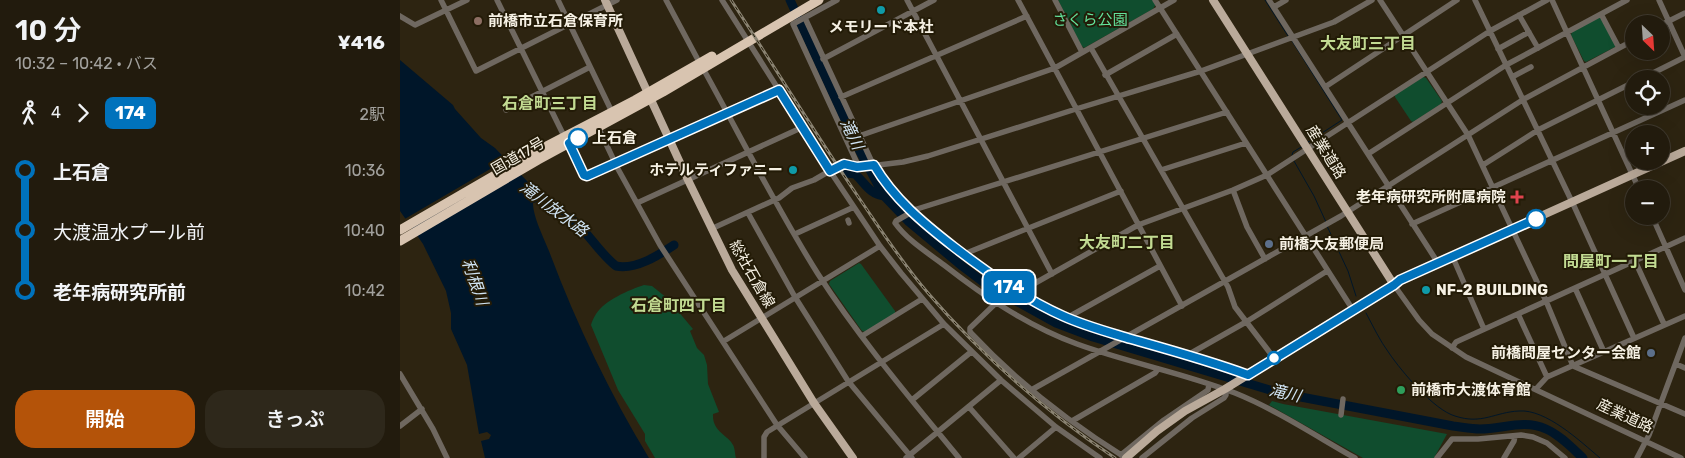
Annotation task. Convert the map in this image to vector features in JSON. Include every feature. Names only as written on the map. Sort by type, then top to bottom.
[{"type":"highway","points":[[650,96],[806,0]]},
{"type":"highway","points":[[743,40],[819,0]]},
{"type":"highway","name":"国道17号","points":[[400,241],[612,112],[650,96]]},
{"type":"highway","name":"国道17号","points":[[566,139],[598,127],[650,96]]},
{"type":"highway","name":"国道17号","points":[[400,230],[536,157]]},
{"type":"main road","name":"産業道路","points":[[1213,0],[1394,285]]},
{"type":"main road","name":"総社石倉線","points":[[606,3],[732,270],[814,403],[853,458]]},
{"type":"main road","points":[[1125,457],[1210,396],[1228,388],[1400,280],[1574,204],[1685,152]]},
{"type":"main road","points":[[1634,176],[1685,156]]},
{"type":"main road","points":[[1394,285],[1402,284],[1513,231]]},
{"type":"main road","points":[[1134,458],[1178,419]]},
{"type":"street","points":[[441,0],[476,71],[570,25],[606,3],[618,0]]},
{"type":"street","points":[[400,16],[415,25],[467,0]]},
{"type":"street","points":[[497,0],[585,176],[616,164],[779,90]]},
{"type":"street","points":[[558,0],[612,112]]},
{"type":"street","points":[[666,0],[697,58]]},
{"type":"street","points":[[722,0],[830,171],[880,246],[922,299],[944,324],[1001,380],[1056,426],[1100,458]]},
{"type":"street","points":[[806,0],[812,14]]},
{"type":"street","points":[[837,0],[793,24],[859,167]]},
{"type":"street","points":[[907,0],[1052,274]]},
{"type":"street","points":[[823,59],[934,0]]},
{"type":"street","points":[[1018,0],[1182,306]]},
{"type":"street","points":[[1054,0],[1082,52]]},
{"type":"street","points":[[1156,0],[1353,310]]},
{"type":"street","points":[[859,136],[1055,68],[1174,0]]},
{"type":"street","points":[[1269,0],[1438,263]]},
{"type":"street","points":[[1274,7],[1286,0]]},
{"type":"street","points":[[712,229],[748,213],[774,200],[792,188],[814,180],[844,164],[859,167],[873,166],[928,156],[1248,55],[1334,22],[1372,0]]},
{"type":"street","points":[[1380,0],[1468,136],[1546,301],[1574,366],[1685,414]]},
{"type":"street","points":[[1325,87],[1457,0]]},
{"type":"street","points":[[1475,0],[1574,204],[1634,338]]},
{"type":"street","points":[[1020,294],[1022,290],[1138,225],[1233,190],[1267,175],[1490,30],[1547,0]]},
{"type":"street","points":[[1552,0],[1636,180]]},
{"type":"street","points":[[1368,154],[1506,65],[1627,0]]},
{"type":"street","points":[[1659,0],[1666,15]]},
{"type":"street","points":[[1670,21],[1685,13]]},
{"type":"street","points":[[1601,14],[1619,48]]},
{"type":"street","points":[[1519,15],[1538,48]]},
{"type":"street","points":[[841,97],[1027,16]]},
{"type":"street","points":[[804,18],[873,166],[910,212],[993,276],[1020,294],[1070,319],[1126,338],[1190,356],[1247,376]]},
{"type":"street","points":[[1659,70],[1685,57],[1670,24]]},
{"type":"street","points":[[1498,48],[1529,32]]},
{"type":"street","points":[[1105,75],[1177,34]]},
{"type":"street","points":[[1033,389],[1348,212],[1524,99],[1625,45]]},
{"type":"street","points":[[1091,48],[1225,282],[1235,307],[1274,358]]},
{"type":"street","points":[[506,110],[590,67]]},
{"type":"street","points":[[1512,77],[1531,67]]},
{"type":"street","points":[[705,72],[774,200],[823,280],[880,362],[959,458]]},
{"type":"street","points":[[1482,165],[1538,130],[1625,87]]},
{"type":"street","points":[[1412,224],[1685,100]]},
{"type":"street","points":[[1227,112],[1003,181],[910,212],[896,221],[897,226],[915,242],[996,303],[1053,334],[1158,369],[1228,388],[1355,458]]},
{"type":"street","points":[[598,127],[660,245],[777,425],[805,458]]},
{"type":"street","points":[[637,204],[803,127]]},
{"type":"street","points":[[1161,170],[1246,143]]},
{"type":"street","points":[[1233,190],[1247,227],[1265,259]]},
{"type":"street","points":[[964,254],[1121,191]]},
{"type":"street","points":[[1564,194],[1572,191]]},
{"type":"street","points":[[795,234],[854,207]]},
{"type":"street","points":[[748,213],[795,297],[848,381],[909,457],[1001,380]]},
{"type":"street","points":[[1656,225],[1685,290]]},
{"type":"street","points":[[1452,348],[1456,342],[1685,238]]},
{"type":"street","points":[[724,342],[880,246]]},
{"type":"street","points":[[1454,260],[1484,329]]},
{"type":"street","points":[[1635,261],[1664,324]]},
{"type":"street","points":[[1070,319],[1072,315],[1160,266]]},
{"type":"street","points":[[1190,356],[1193,352],[1246,322],[1328,270]]},
{"type":"street","name":"産業道路","points":[[1394,285],[1419,320],[1432,334],[1452,348],[1682,458]]},
{"type":"street","points":[[1575,288],[1604,352]]},
{"type":"street","points":[[862,336],[922,299]]},
{"type":"street","points":[[996,303],[970,328],[970,332],[995,357],[1054,408],[1125,457],[1164,420],[1208,390],[1209,384]]},
{"type":"street","points":[[1518,314],[1547,377]]},
{"type":"street","points":[[1536,389],[1547,377],[1685,316]]},
{"type":"street","points":[[764,458],[765,434],[777,425],[944,324]]},
{"type":"street","points":[[1637,458],[1646,442],[1662,403],[1685,338]]},
{"type":"street","points":[[912,400],[972,352]]},
{"type":"street","points":[[1676,364],[1685,368]]},
{"type":"street","points":[[1072,421],[1155,373],[1158,369]]},
{"type":"street","points":[[400,374],[434,429],[447,458]]},
{"type":"street","points":[[1142,458],[1192,418],[1224,398],[1228,388]]},
{"type":"street","points":[[1341,415],[1344,399]]},
{"type":"street","points":[[969,407],[1014,458]]},
{"type":"street","points":[[400,426],[422,409]]},
{"type":"street","points":[[1019,458],[1056,426]]},
{"type":"street","points":[[1504,458],[1515,436]]},
{"type":"street","points":[[1437,458],[1448,442],[1454,439],[1515,436],[1538,438],[1565,458]]},
{"type":"green space","name":"さくら公園","points":[[1058,0],[1153,0],[1156,4],[1153,9],[1084,48]]},
{"type":"green space","points":[[1600,17],[1616,44],[1615,47],[1586,62],[1571,35],[1572,32]]},
{"type":"green space","points":[[1423,77],[1426,78],[1442,101],[1441,104],[1413,122],[1395,95]]},
{"type":"green space","points":[[859,263],[895,311],[895,314],[865,332],[862,331],[829,284],[830,281]]},
{"type":"green space","points":[[644,285],[652,286],[667,298],[693,329],[690,331],[697,348],[704,355],[707,365],[708,384],[719,412],[713,414],[713,420],[718,429],[733,445],[736,458],[655,458],[645,441],[645,434],[618,390],[591,325],[596,314],[605,304]]},
{"type":"green space","points":[[1272,401],[1447,434],[1434,458],[1363,458],[1269,405]]},
{"type":"water","name":"利根川","points":[[400,60],[453,105],[481,138],[495,148],[528,182],[530,187],[578,221],[579,224],[542,204],[533,203],[539,227],[582,331],[620,408],[649,458],[485,458],[481,441],[489,439],[491,435],[487,432],[479,434],[467,365],[451,329],[451,313],[446,291],[423,244],[400,211]]},
{"type":"pier","points":[[509,158],[517,167],[410,229],[403,220]]},
{"type":"waterway","name":"滝川","points":[[790,0],[854,140],[884,196],[908,221],[987,285],[1056,323],[1093,337],[1280,393],[1453,426],[1480,429],[1522,425],[1538,426],[1566,442],[1583,458]]},
{"type":"waterway","points":[[1265,0],[1288,36]]},
{"type":"waterway","points":[[1292,41],[1342,120],[1308,142]]},
{"type":"waterway","points":[[1292,155],[1293,152],[1303,146]]},
{"type":"waterway","points":[[1294,161],[1326,222]]},
{"type":"waterway","name":"滝川放水路","points":[[847,173],[855,174],[874,193],[884,196]]},
{"type":"waterway","name":"滝川放水路","points":[[570,218],[616,266],[624,267],[639,264],[674,245]]},
{"type":"waterway","points":[[1327,226],[1348,271],[1356,296]]},
{"type":"waterway","points":[[1366,313],[1383,344],[1402,370],[1428,398],[1447,412],[1455,416],[1473,419],[1519,411],[1540,415],[1562,427],[1600,458]]},
{"type":"railway","points":[[731,0],[826,149],[918,282],[949,317],[1016,382],[1064,421],[1115,458]]},
{"type":"bus line","name":"174","points":[[578,138],[569,143],[584,175],[587,176],[779,90],[830,171],[844,164],[857,167],[874,165],[899,199],[932,230],[973,262],[1020,294],[1064,317],[1248,375],[1400,280],[1536,219]]},
{"type":"place","name":"メモリード本社","points":[[881,10]]},
{"type":"place","name":"前橋市立石倉保育所","points":[[478,21]]},
{"type":"place","name":"上石倉","points":[[578,138]]},
{"type":"place","name":"ホテルティファニー","points":[[793,170]]},
{"type":"place","name":"老年病研究所附属病院","points":[[1517,197]]},
{"type":"place","name":"前橋大友郵便局","points":[[1269,244]]},
{"type":"place","name":"NF-2 BUILDING","points":[[1426,290]]},
{"type":"place","name":"前橋問屋センター会館","points":[[1651,353]]},
{"type":"place","name":"前橋市大渡体育館","points":[[1401,390]]},
{"type":"district","name":"大友町三丁目","points":[[1368,43]]},
{"type":"district","name":"石倉町三丁目","points":[[550,103]]},
{"type":"district","name":"大友町二丁目","points":[[1127,242]]},
{"type":"district","name":"問屋町一丁目","points":[[1611,261]]},
{"type":"district","name":"石倉町四丁目","points":[[679,305]]}]
